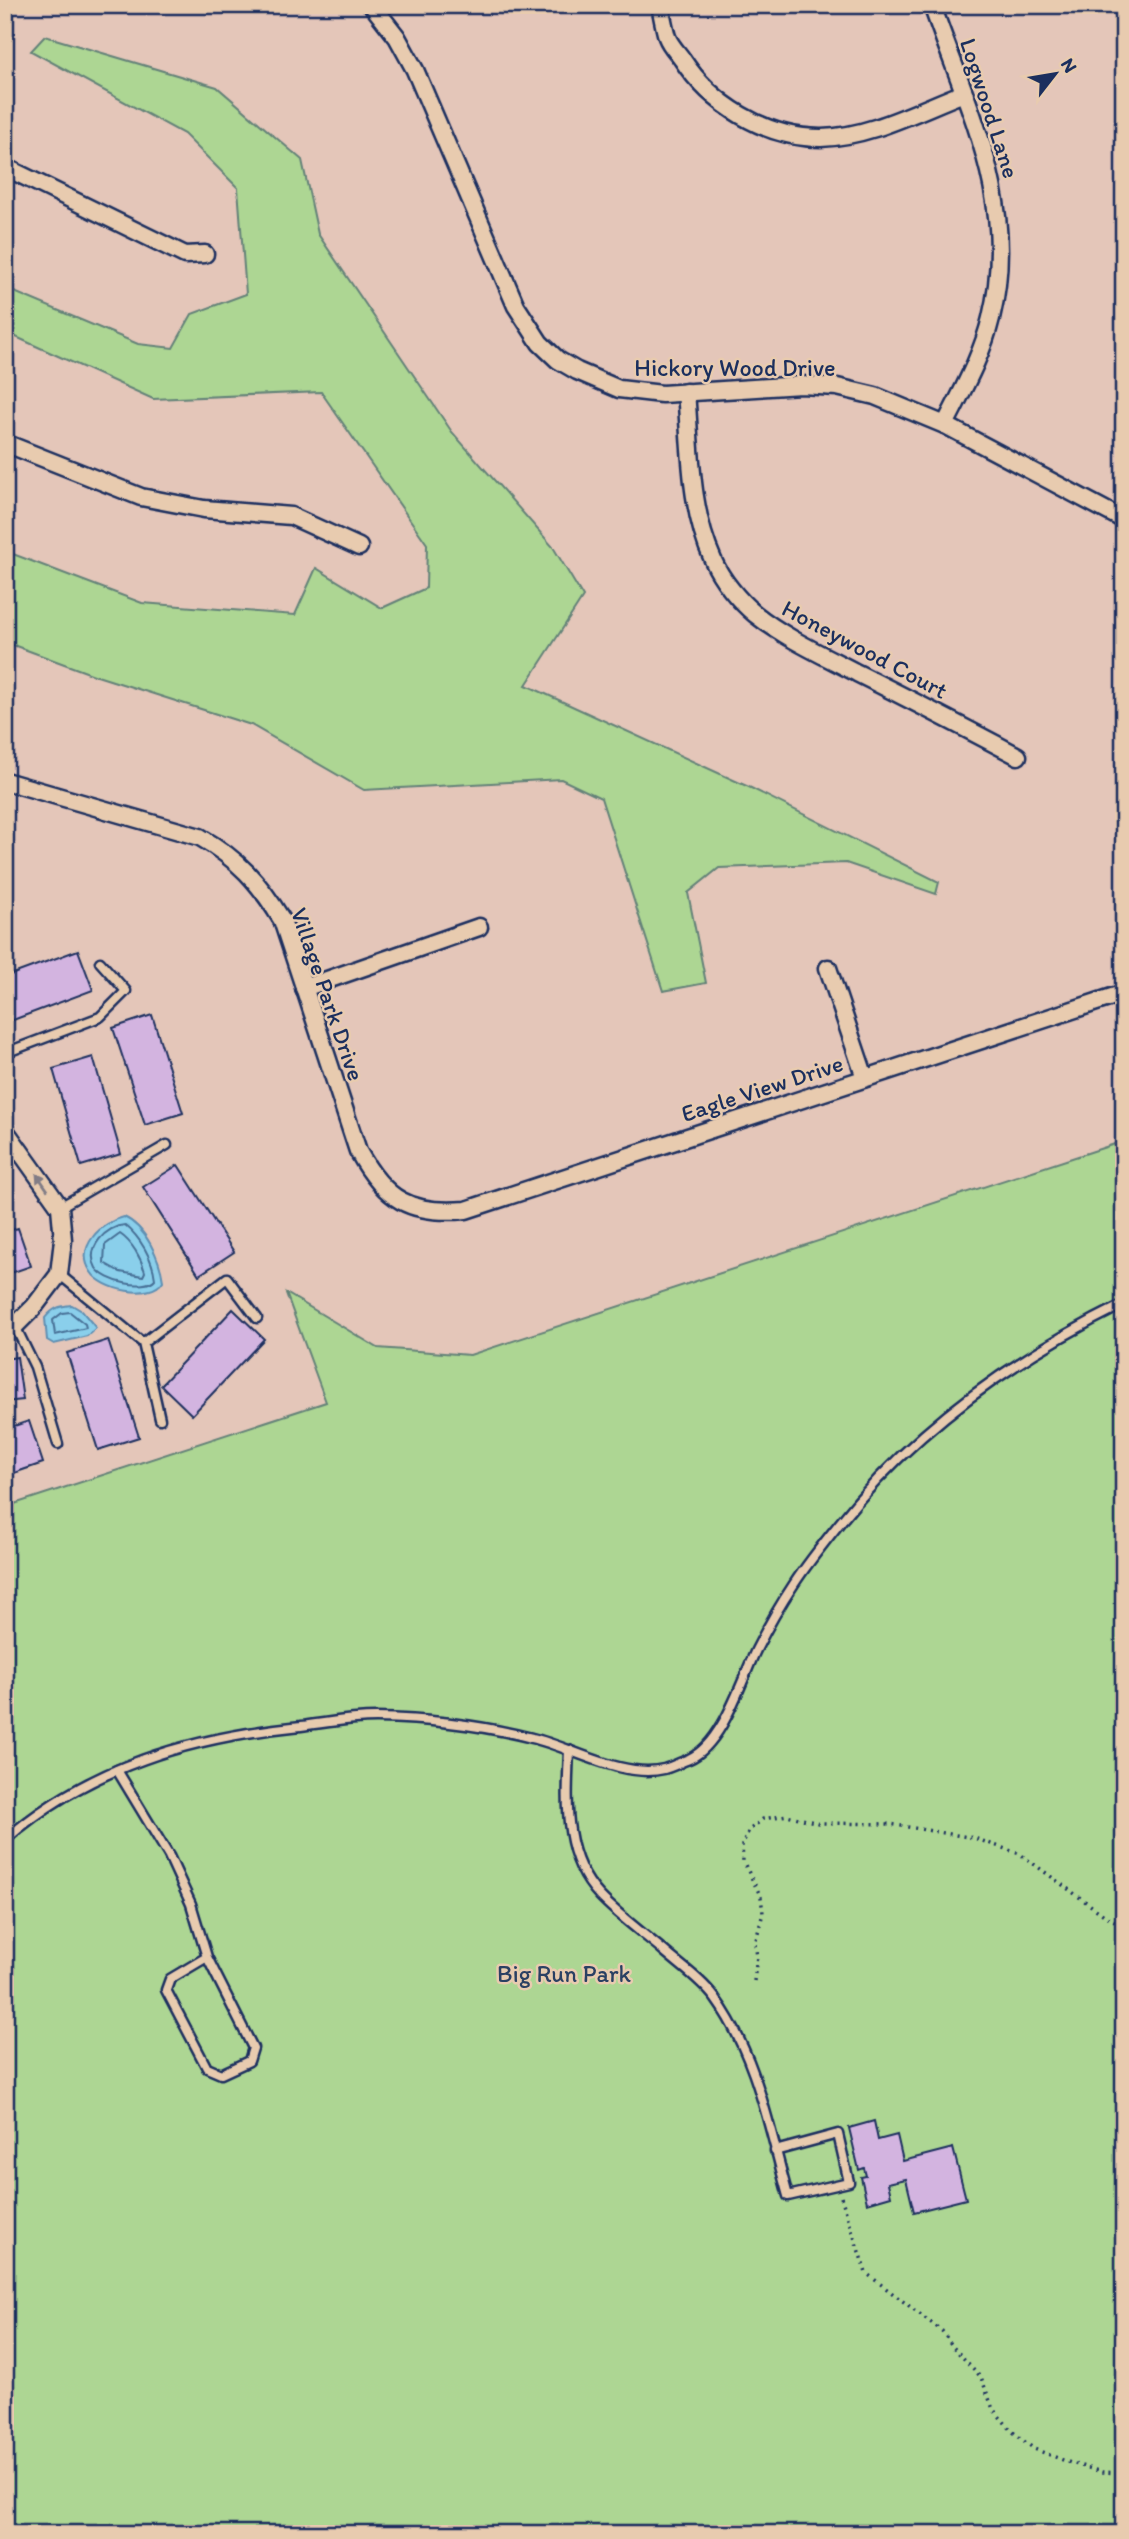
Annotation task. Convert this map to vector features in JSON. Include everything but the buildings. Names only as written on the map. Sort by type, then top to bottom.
[{"type":"street","name":"Hickory Wood Drive","points":[[372,5],[397,37],[415,70],[516,306],[540,343],[558,360],[619,389],[662,394],[801,385],[838,387],[875,396],[945,425],[1124,520]]},
{"type":"street","points":[[660,5],[668,38],[693,76],[715,99],[758,124],[781,131],[820,138],[848,134],[878,126],[964,93]]},
{"type":"street","name":"Logwood Lane","points":[[932,5],[991,173],[999,222],[997,274],[991,317],[979,357],[945,425]]},
{"type":"street","points":[[5,167],[185,255],[205,254]]},
{"type":"street","name":"Honeywood Court","points":[[686,392],[695,508],[714,562],[728,585],[754,613],[786,635],[1018,756]]},
{"type":"street","points":[[5,443],[141,497],[204,509],[291,516],[359,547]]},
{"type":"street","name":"Village Park Drive","points":[[5,780],[200,837],[224,851],[245,869],[282,919],[358,1151],[379,1185],[413,1207]]},
{"type":"street","points":[[304,988],[479,927]]},
{"type":"street","points":[[828,968],[864,1079]]},
{"type":"street","name":"Eagle View Drive","points":[[413,1207],[439,1213],[466,1210],[1124,993]]},
{"type":"street","points":[[5,1130],[60,1208],[63,1240],[59,1274],[34,1307],[10,1326]]},
{"type":"lane","points":[[5,1053],[100,1017],[125,992],[100,962]]},
{"type":"lane","points":[[60,1208],[167,1145]]},
{"type":"lane","points":[[59,1274],[143,1343],[160,1419]]},
{"type":"lane","points":[[143,1343],[226,1278],[257,1318]]},
{"type":"lane","points":[[5,1840],[72,1791],[117,1770],[194,1742],[263,1730],[373,1718],[454,1723],[534,1738],[622,1769],[662,1770],[695,1756],[723,1725],[757,1647],[795,1583],[841,1522],[890,1466],[951,1410],[1016,1363],[1124,1304]]},
{"type":"lane","points":[[10,1326],[35,1367],[58,1444]]},
{"type":"lane","points":[[569,1750],[566,1813],[573,1845],[583,1872],[600,1896],[713,1996],[737,2032],[751,2064],[775,2151],[788,2196],[849,2182],[838,2134],[775,2151]]},
{"type":"lane","points":[[117,1770],[169,1856],[191,1903],[207,1957],[253,2048],[249,2061],[221,2074],[207,2068],[166,1990],[170,1979],[207,1957]]},
{"type":"path","points":[[754,1981],[757,1956],[755,1944],[763,1913],[761,1897],[743,1861],[741,1845],[749,1830],[763,1819],[786,1815],[818,1823],[890,1824],[974,1838],[1020,1854],[1108,1918],[1124,1925]]},
{"type":"path","points":[[838,2185],[866,2273],[942,2330],[953,2347],[981,2376],[993,2409],[1013,2432],[1034,2449],[1071,2463],[1102,2472],[1124,2473]]},
{"type":"green space","points":[[45,36],[217,87],[302,160],[318,234],[452,432],[553,547],[583,597],[526,685],[751,788],[939,882],[936,894],[846,863],[719,868],[688,893],[706,983],[663,991],[601,798],[561,779],[364,790],[251,725],[94,675],[5,642],[5,551],[142,603],[295,615],[316,568],[382,608],[426,588],[427,544],[321,392],[153,399],[5,332],[5,288],[138,344],[173,348],[192,314],[246,294],[238,188],[184,134],[31,51]]},
{"type":"green space","name":"Big Run Park","points":[[1124,1141],[1124,2534],[5,2534],[5,1507],[326,1402],[286,1293],[378,1348],[470,1355]]},
{"type":"water","points":[[124,1217],[139,1228],[151,1244],[159,1263],[163,1281],[148,1291],[127,1291],[105,1284],[91,1272],[87,1263],[88,1245],[93,1237],[107,1224]]},
{"type":"water","points":[[72,1305],[82,1311],[96,1328],[87,1336],[54,1344],[47,1340],[45,1318],[57,1308]]}]
